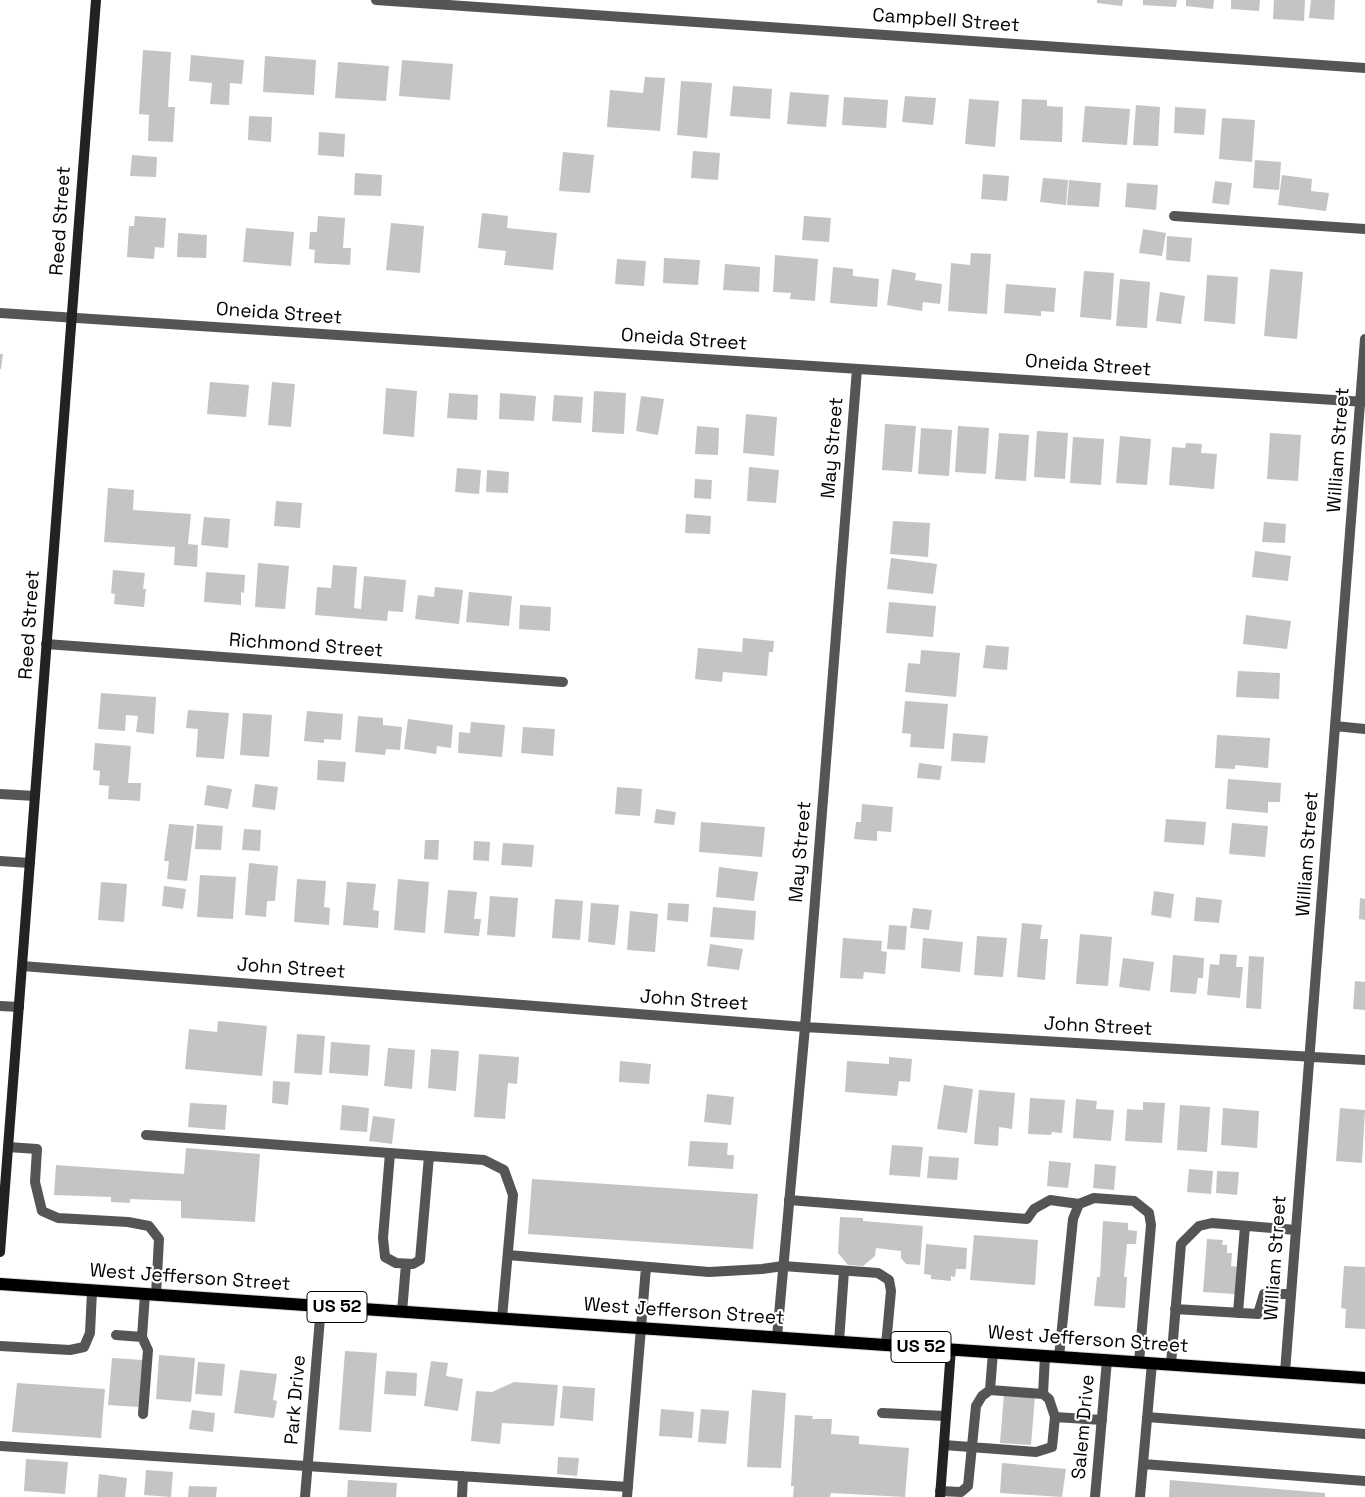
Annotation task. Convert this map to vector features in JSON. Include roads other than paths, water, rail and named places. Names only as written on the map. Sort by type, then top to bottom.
[{"type":"main road","name":"West Jefferson Street","points":[[0,1284],[1365,1378]]},
{"type":"street","name":"Reed Street","points":[[0,1252],[96,0]]},
{"type":"street","name":"Campbell Street","points":[[376,0],[1365,68]]},
{"type":"street","points":[[1174,216],[1365,230]]},
{"type":"street","name":"Oneida Street","points":[[0,313],[1363,402]]},
{"type":"street","name":"William Street","points":[[1285,1372],[1335,726],[1363,402],[1365,339]]},
{"type":"street","name":"May Street","points":[[776,1338],[804,1027],[857,369]]},
{"type":"street","name":"Richmond Street","points":[[46,644],[563,682]]},
{"type":"street","points":[[1335,726],[1365,729]]},
{"type":"street","points":[[0,794],[35,796]]},
{"type":"street","points":[[0,861],[30,864]]},
{"type":"street","name":"John Street","points":[[22,966],[804,1027],[1365,1060]]},
{"type":"street","points":[[0,1006],[19,1007]]},
{"type":"street","points":[[146,1134],[484,1160],[504,1170],[513,1194],[502,1318]]},
{"type":"street","points":[[8,1147],[36,1150],[35,1182],[42,1211],[58,1218],[128,1222],[149,1226],[159,1239],[151,1294],[142,1337],[148,1350],[143,1414]]},
{"type":"street","points":[[390,1153],[383,1238],[384,1257],[396,1263],[406,1264],[413,1264],[420,1260],[429,1156]]},
{"type":"street","points":[[789,1200],[1027,1219],[1034,1209],[1050,1200],[1079,1204],[1094,1198],[1134,1201],[1149,1213],[1151,1224],[1139,1362]]},
{"type":"street","points":[[1059,1357],[1073,1219],[1079,1204]]},
{"type":"street","points":[[1171,1364],[1180,1244],[1198,1226],[1212,1223],[1296,1230]]},
{"type":"street","points":[[1238,1314],[1244,1226]]},
{"type":"street","points":[[508,1255],[709,1272],[783,1266],[878,1274],[889,1280],[892,1291],[886,1345]]},
{"type":"street","points":[[402,1312],[406,1264]]},
{"type":"street","points":[[0,1446],[463,1476],[628,1492],[646,1267]]},
{"type":"street","points":[[839,1342],[844,1271]]},
{"type":"street","points":[[0,1346],[70,1350],[84,1347],[90,1333],[92,1290]]},
{"type":"street","points":[[1175,1309],[1258,1314],[1264,1294],[1291,1294]]},
{"type":"street","name":"Park Drive","points":[[305,1497],[320,1306]]},
{"type":"street","points":[[116,1335],[142,1337]]},
{"type":"street","points":[[944,1445],[972,1447],[1036,1452],[1052,1447],[1055,1417],[1049,1400],[1043,1394],[990,1390],[982,1396],[976,1406],[972,1447],[968,1486],[961,1492],[940,1494],[951,1349]]},
{"type":"street","points":[[990,1390],[993,1352]]},
{"type":"street","points":[[1043,1394],[1045,1356]]},
{"type":"street","name":"Salem Drive","points":[[1095,1497],[1107,1360]]},
{"type":"street","points":[[1140,1497],[1152,1363]]},
{"type":"street","points":[[882,1413],[946,1416]]},
{"type":"street","points":[[1055,1417],[1102,1420]]},
{"type":"street","points":[[1147,1417],[1365,1434]]},
{"type":"street","points":[[1143,1464],[1365,1481]]},
{"type":"street","points":[[462,1497],[463,1476]]}]
